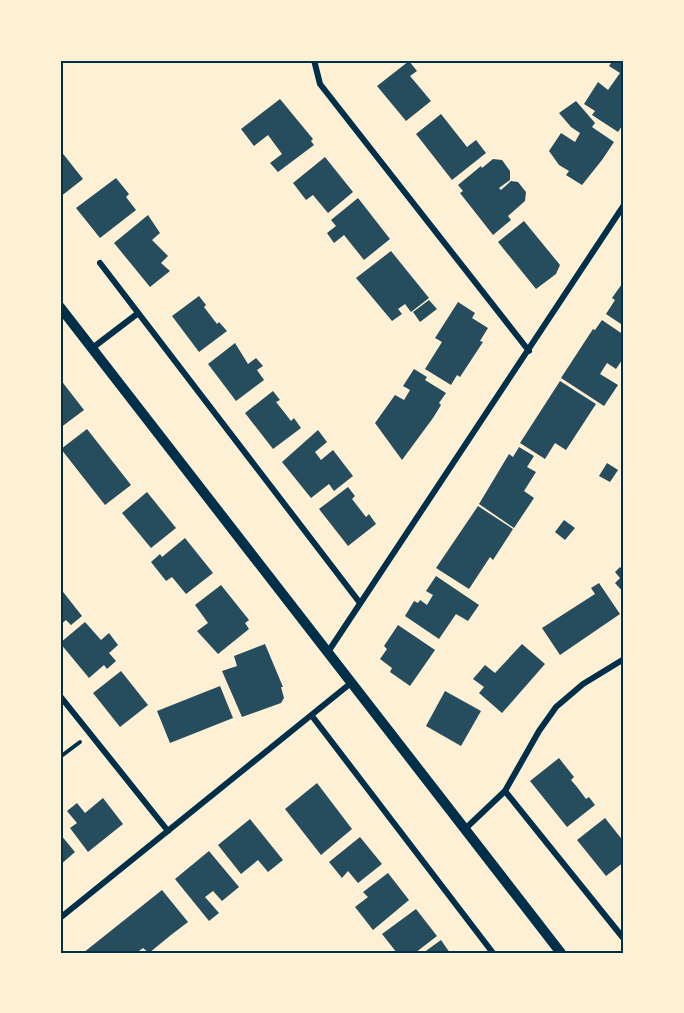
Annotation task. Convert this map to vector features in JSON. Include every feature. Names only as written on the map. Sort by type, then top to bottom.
[{"type":"street","points":[[314,60],[320,84],[529,351]]},
{"type":"street","points":[[327,653],[624,205]]},
{"type":"street","points":[[100,263],[360,603]]},
{"type":"street","points":[[60,308],[561,953]]},
{"type":"street","points":[[91,349],[138,314]]},
{"type":"street","points":[[465,829],[505,791],[539,731],[556,707],[583,684],[624,659]]},
{"type":"street","points":[[60,918],[351,683]]},
{"type":"street","points":[[60,696],[168,831]]},
{"type":"street","points":[[312,716],[493,953]]},
{"type":"street","points":[[505,791],[624,939]]},
{"type":"path","points":[[60,757],[90,734]]},
{"type":"building","points":[[613,60],[624,60],[624,123],[618,132],[592,115],[595,111],[584,104],[598,82],[608,90],[620,73],[609,66]]},
{"type":"building","points":[[409,61],[417,71],[410,76],[431,101],[406,121],[377,86]]},
{"type":"building","points":[[280,99],[313,139],[311,141],[314,145],[278,172],[270,163],[282,154],[268,135],[254,146],[241,129]]},
{"type":"building","points":[[576,101],[595,123],[592,127],[614,142],[582,185],[566,175],[569,171],[559,165],[549,151],[561,133],[575,142],[580,133],[571,127],[559,113]]},
{"type":"building","points":[[441,114],[467,147],[476,140],[486,153],[452,180],[416,134]]},
{"type":"building","points":[[60,150],[83,179],[60,197]]},
{"type":"building","points":[[325,157],[353,192],[328,213],[313,195],[306,200],[293,183]]},
{"type":"building","points":[[493,159],[502,160],[510,171],[510,180],[499,188],[501,190],[511,181],[518,182],[526,192],[525,201],[508,216],[511,220],[493,235],[460,193],[463,191],[458,185]]},
{"type":"building","points":[[116,178],[129,194],[126,197],[136,210],[100,238],[76,208]]},
{"type":"building","points":[[358,198],[390,239],[364,260],[344,235],[334,243],[327,233],[336,226],[331,220]]},
{"type":"building","points":[[148,215],[160,233],[152,240],[168,256],[161,263],[170,271],[150,287],[114,243]]},
{"type":"building","points":[[524,221],[560,265],[556,274],[536,289],[498,242]]},
{"type":"building","points":[[391,251],[429,298],[411,312],[405,304],[398,309],[402,314],[392,321],[356,278]]},
{"type":"building","points":[[624,281],[624,326],[606,314],[615,300],[612,298]]},
{"type":"building","points":[[199,296],[217,324],[219,322],[227,331],[199,352],[172,316]]},
{"type":"building","points":[[429,300],[437,309],[420,322],[413,312]]},
{"type":"building","points":[[458,302],[475,313],[472,318],[488,328],[480,341],[483,342],[460,377],[457,375],[451,385],[425,369],[442,342],[435,338]]},
{"type":"building","points":[[602,320],[624,335],[622,342],[624,343],[624,360],[616,369],[607,363],[600,374],[618,385],[604,406],[561,378],[593,329],[595,330]]},
{"type":"building","points":[[235,343],[248,364],[256,358],[263,366],[257,370],[264,380],[236,401],[208,364]]},
{"type":"building","points":[[414,369],[427,377],[425,380],[446,393],[433,418],[402,460],[375,423],[395,395],[404,400],[410,390],[403,386]]},
{"type":"building","points":[[60,379],[84,410],[60,428]]},
{"type":"building","points":[[560,381],[596,404],[566,450],[555,443],[545,459],[520,443]]},
{"type":"building","points":[[273,391],[280,400],[276,402],[291,421],[294,418],[301,428],[273,449],[245,413]]},
{"type":"building","points":[[87,429],[131,485],[105,505],[61,449]]},
{"type":"building","points":[[318,430],[327,442],[315,452],[321,460],[333,450],[353,476],[334,491],[329,484],[311,498],[282,462]]},
{"type":"building","points":[[519,447],[534,456],[527,467],[536,472],[524,491],[534,498],[514,528],[479,504],[509,454],[513,457]]},
{"type":"building","points":[[607,463],[618,470],[610,482],[599,476]]},
{"type":"building","points":[[348,487],[355,496],[352,499],[366,517],[369,514],[376,524],[348,546],[319,509]]},
{"type":"building","points":[[147,492],[176,528],[151,548],[122,513]]},
{"type":"building","points":[[478,506],[513,529],[493,560],[490,557],[469,589],[436,568]]},
{"type":"building","points":[[564,520],[575,528],[565,540],[555,532]]},
{"type":"building","points":[[185,538],[213,573],[186,594],[172,577],[166,581],[151,562],[160,554],[162,557]]},
{"type":"building","points":[[620,567],[624,571],[624,593],[615,583],[620,578],[615,572]]},
{"type":"building","points":[[436,576],[479,605],[468,621],[456,614],[439,639],[405,616],[414,601],[418,603],[420,600],[427,605],[433,595],[426,591]]},
{"type":"building","points":[[599,583],[620,614],[560,655],[542,628],[595,594],[591,588]]},
{"type":"building","points":[[221,585],[249,620],[245,623],[249,629],[218,654],[197,631],[208,623],[195,605]]},
{"type":"building","points":[[60,588],[82,616],[71,625],[66,620],[60,625]]},
{"type":"building","points":[[85,622],[101,640],[109,633],[118,645],[109,653],[116,661],[107,669],[104,665],[89,678],[60,643]]},
{"type":"building","points":[[398,625],[435,650],[410,686],[390,672],[392,668],[380,659],[387,649],[384,646]]},
{"type":"building","points":[[265,644],[283,687],[281,687],[284,698],[281,703],[242,717],[222,671],[237,666],[234,656]]},
{"type":"building","points":[[522,644],[545,664],[502,713],[479,693],[484,687],[473,679],[485,665],[495,673]]},
{"type":"building","points":[[121,671],[148,705],[120,727],[93,693]]},
{"type":"building","points":[[220,686],[233,718],[170,743],[157,711]]},
{"type":"building","points":[[445,691],[481,711],[461,746],[426,726]]},
{"type":"building","points":[[559,758],[574,777],[571,780],[586,799],[589,797],[595,805],[567,827],[530,781]]},
{"type":"building","points":[[317,783],[352,829],[321,855],[285,809]]},
{"type":"building","points":[[103,798],[123,824],[88,852],[70,828],[77,823],[67,811],[77,803],[85,813]]},
{"type":"building","points":[[605,818],[624,842],[624,862],[606,876],[577,840]]},
{"type":"building","points":[[250,819],[283,860],[268,872],[258,860],[241,874],[218,845]]},
{"type":"building","points":[[60,834],[75,852],[60,865]]},
{"type":"building","points":[[360,837],[382,864],[358,883],[348,871],[342,878],[329,862]]},
{"type":"building","points":[[209,851],[239,887],[222,901],[213,891],[205,897],[219,913],[209,921],[175,879]]},
{"type":"building","points":[[388,873],[409,900],[373,930],[355,907],[368,897],[363,892]]},
{"type":"building","points":[[162,890],[188,922],[149,953],[143,948],[136,953],[83,953]]},
{"type":"building","points":[[416,909],[437,936],[415,953],[397,953],[382,934]]},
{"type":"building","points":[[441,940],[450,953],[423,953]]}]
